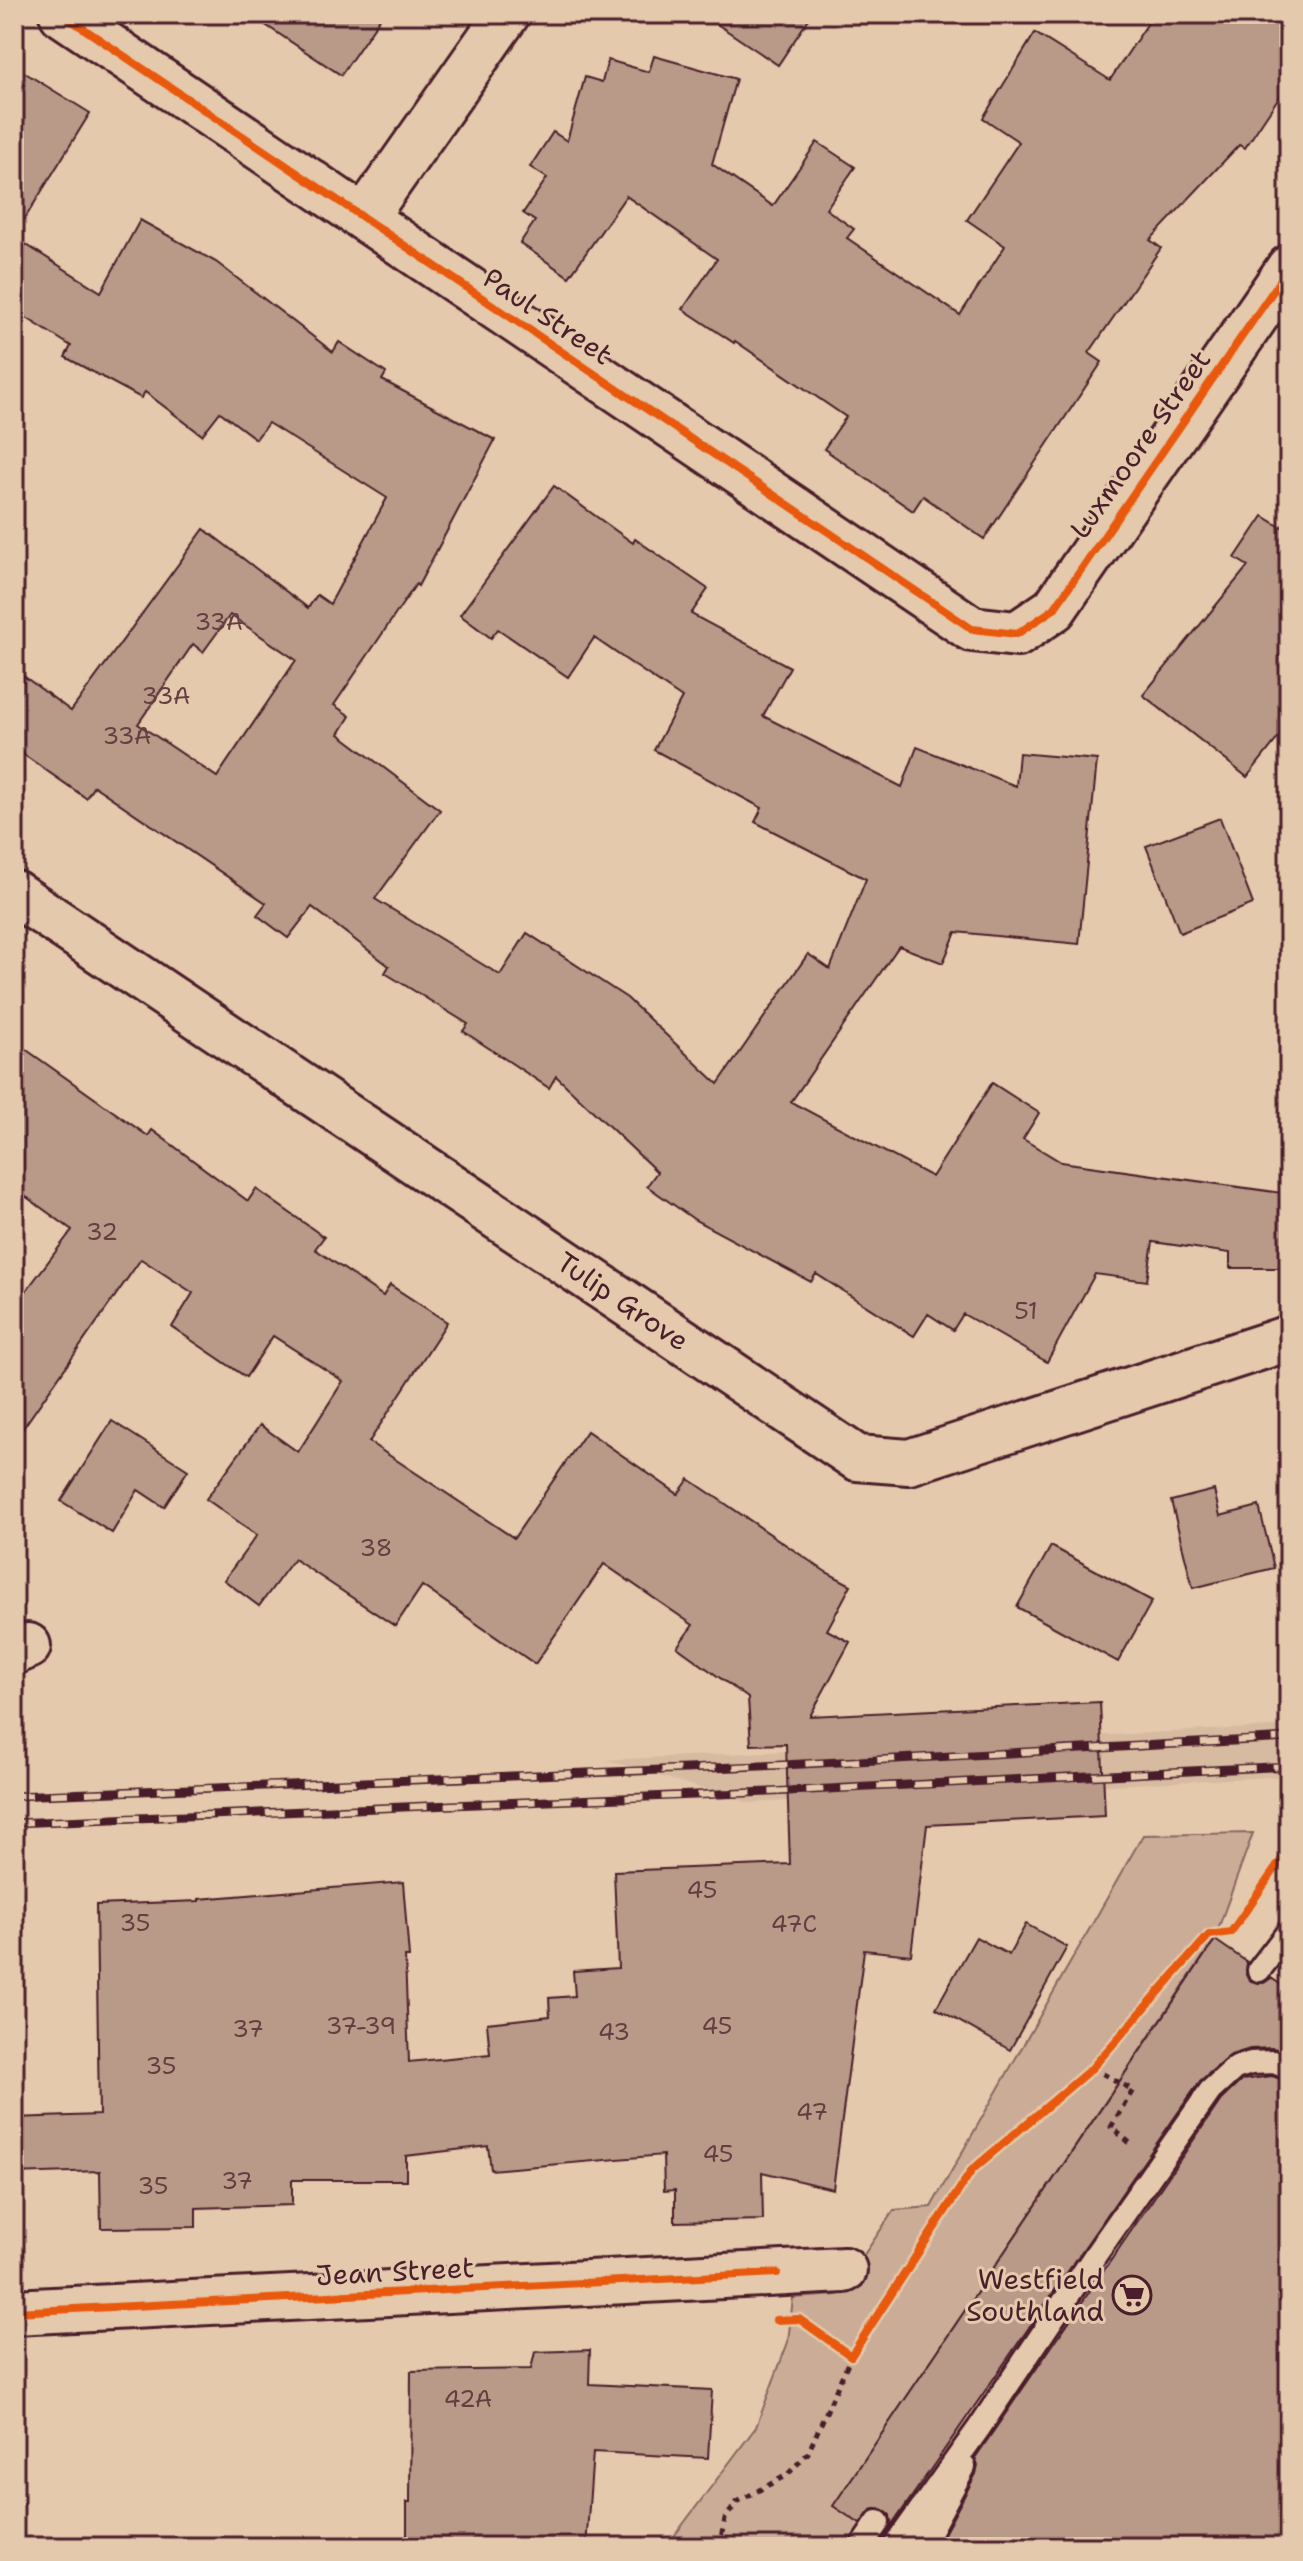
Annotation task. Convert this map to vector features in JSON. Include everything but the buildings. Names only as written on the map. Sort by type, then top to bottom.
[{"type":"street","name":"Paul Street","points":[[62,14],[972,629],[1017,634]]},
{"type":"street","points":[[364,218],[507,14]]},
{"type":"street","name":"Luxmoore Street","points":[[1017,634],[1054,609],[1289,268]]},
{"type":"street","name":"Tulip Grove","points":[[14,893],[857,1458],[909,1462],[1289,1338]]},
{"type":"street","name":"Jean Street","points":[[14,2312],[844,2270]]},
{"type":"lane","points":[[1259,1970],[1289,1931]]},
{"type":"lane","points":[[897,2542],[1210,2091],[1235,2068],[1251,2063],[1274,2062],[1289,2068]]},
{"type":"lane","points":[[921,2547],[1003,2391]]},
{"type":"lane","points":[[861,2547],[878,2522]]},
{"type":"path","points":[[719,2547],[725,2519],[737,2502],[787,2475],[808,2453],[851,2356],[972,2170],[1092,2068],[1209,1935],[1231,1932],[1289,1849]]},
{"type":"path","points":[[1092,2068],[1133,2090],[1111,2127],[1137,2148]]},
{"type":"path","points":[[799,2319],[851,2356]]},
{"type":"shaded area","points":[[1289,1726],[1289,1776],[750,1803],[606,1760]]},
{"type":"shaded area","points":[[1253,1833],[1214,1940],[834,2505],[870,2531],[859,2547],[666,2547],[756,2427],[788,2342],[793,2298],[837,2295],[894,2210],[931,2207],[1143,1835]]},
{"type":"railway","points":[[14,1796],[783,1765],[1289,1738]]},
{"type":"railway","points":[[14,1823],[769,1792],[1289,1766]]},
{"type":"cycle path","points":[[62,14],[972,629],[1017,634],[1054,609],[1289,268]]},
{"type":"cycle path","points":[[776,2320],[799,2319],[851,2356],[972,2170],[1092,2068],[1209,1935],[1231,1932],[1289,1849]]},
{"type":"cycle path","points":[[14,2312],[777,2273]]},
{"type":"place","name":"Westfield Southland","points":[[1132,2295]]}]
